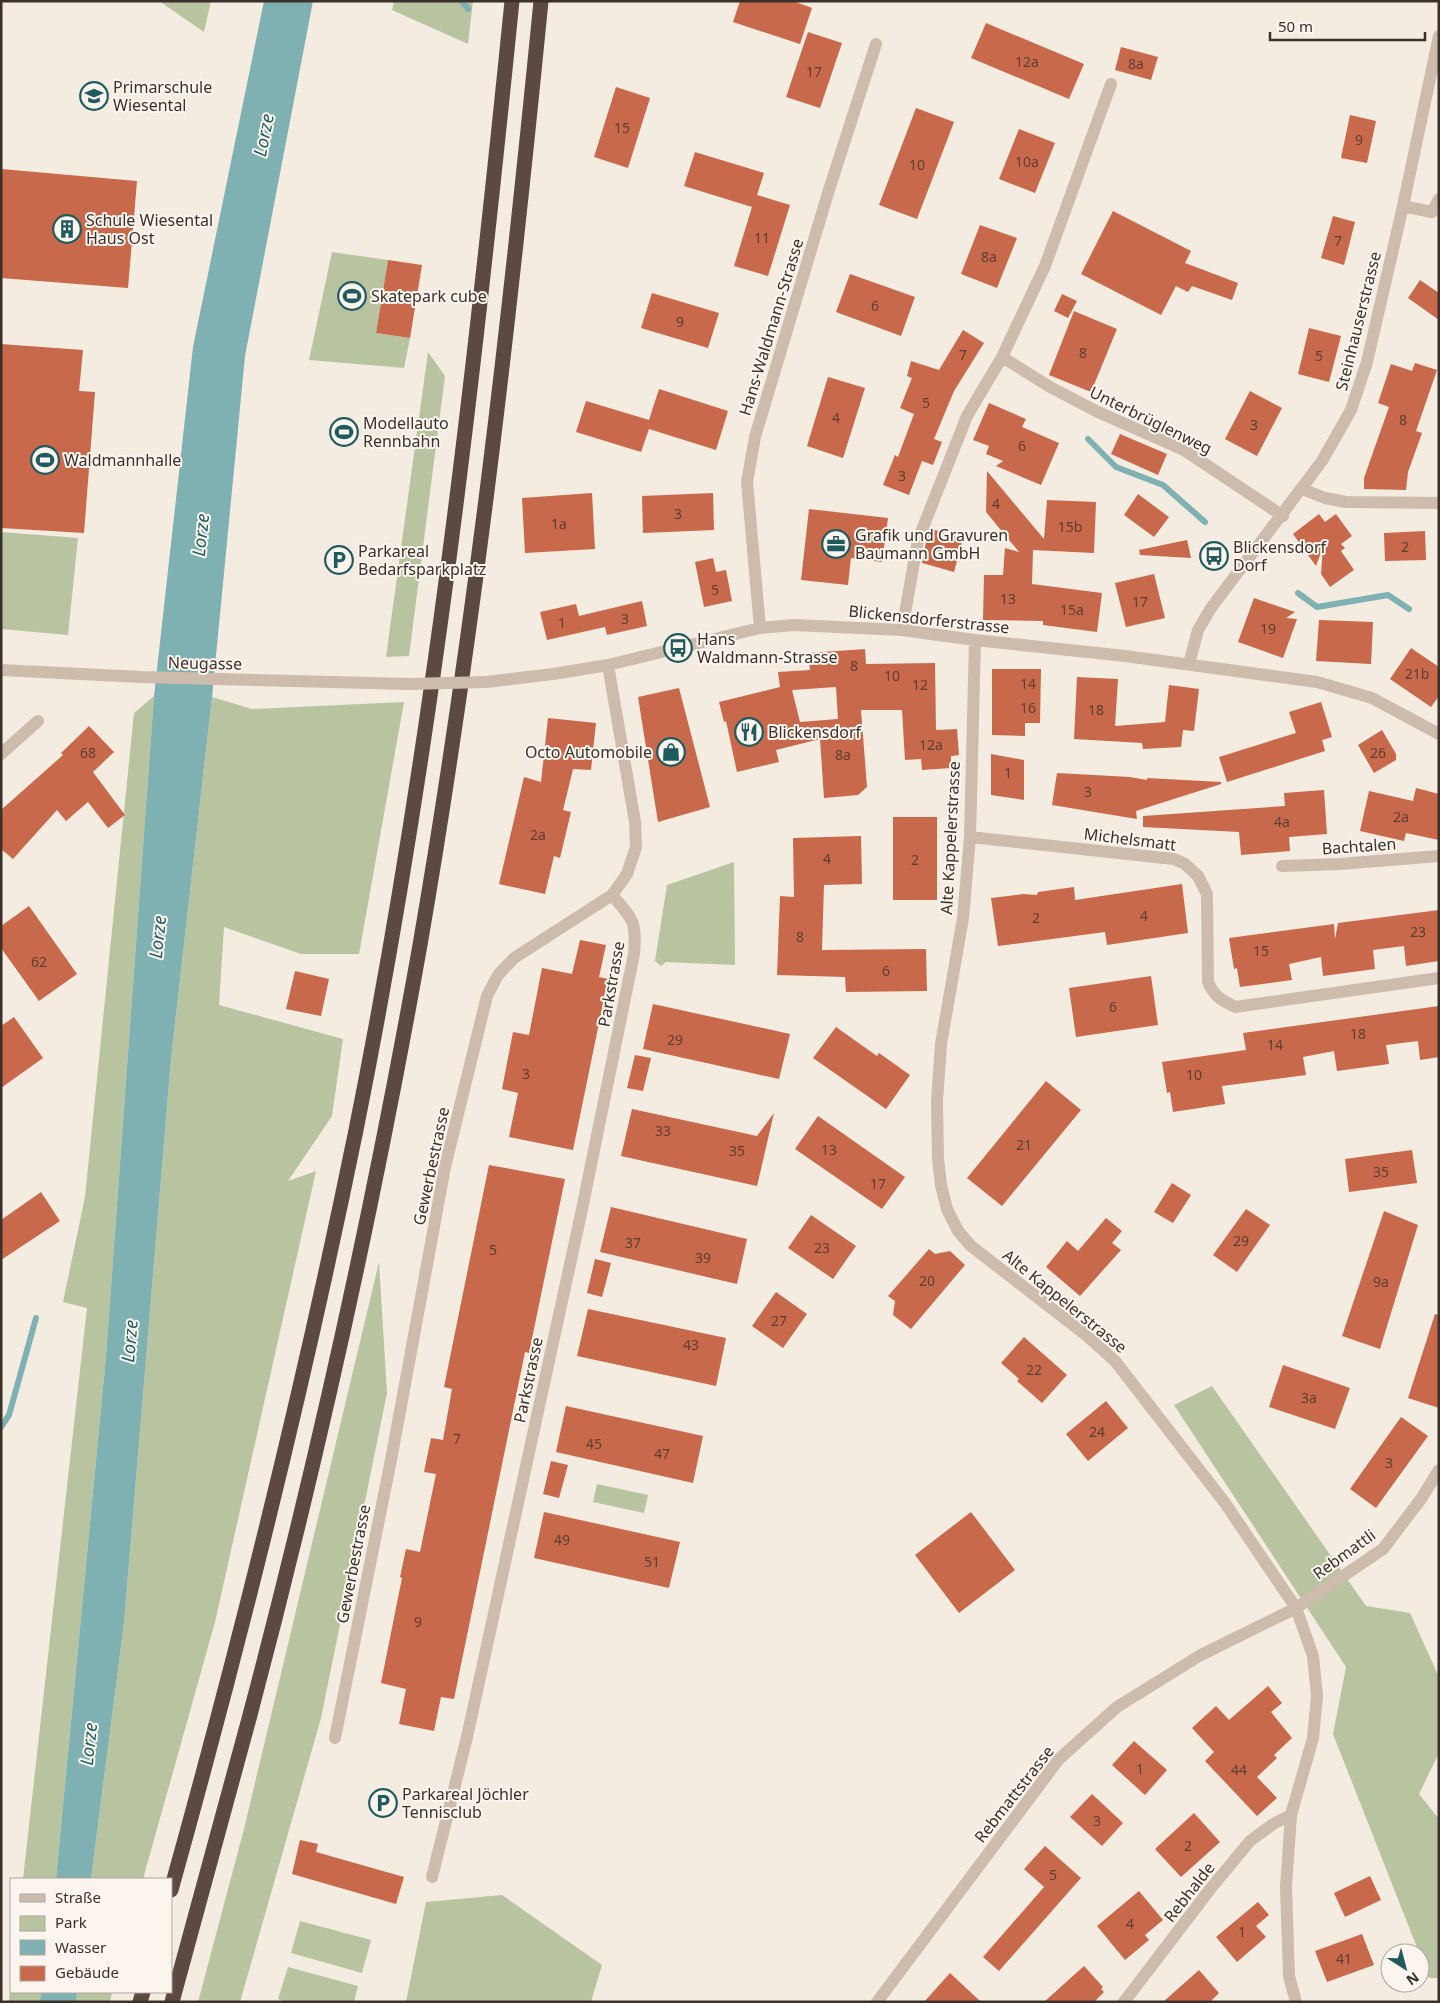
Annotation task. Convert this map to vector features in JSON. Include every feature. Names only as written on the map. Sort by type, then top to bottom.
[{"type":"highway","points":[[172,1886],[238,1641],[290,1427],[356,1129],[380,1002],[443,608],[478,336],[512,1]]},
{"type":"highway","points":[[172,2002],[250,1712],[316,1449],[365,1224],[419,950],[447,781],[486,511],[515,264],[542,1]]},
{"type":"street","name":"Steinhauserstrasse","points":[[1189,664],[1198,630],[1212,608],[1283,516],[1322,461],[1351,410],[1367,362],[1403,206],[1439,36]]},
{"type":"street","name":"Hans-Waldmann-Strasse","points":[[760,628],[746,482],[755,437],[828,192],[876,44]]},
{"type":"street","points":[[902,630],[918,540],[967,416],[1002,357],[1045,266],[1111,84]]},
{"type":"street","points":[[1403,206],[1435,217],[1439,199]]},
{"type":"street","name":"Unterbrüglenweg","points":[[1002,357],[1050,388],[1098,412],[1184,450],[1283,516]]},
{"type":"street","points":[[1302,489],[1324,498],[1346,502],[1439,503]]},
{"type":"street","name":"Blickensdorferstrasse","points":[[409,684],[486,682],[553,674],[608,665],[760,628],[794,625],[902,630],[1189,664],[1317,682],[1372,698],[1439,734]]},
{"type":"street","name":"Alte Kappelerstrasse","points":[[975,640],[970,837],[963,918],[941,1044],[937,1101],[938,1159],[941,1185],[947,1209],[958,1231],[971,1246],[1086,1335],[1115,1361],[1225,1503],[1296,1608],[1313,1656],[1317,1696],[1313,1738],[1291,1815],[1286,1888],[1289,1976],[1296,2002]]},
{"type":"street","name":"Gewerbestrasse","points":[[335,1738],[391,1460],[445,1167],[487,996],[498,975],[514,958],[612,895],[627,874],[636,847],[635,822],[608,665]]},
{"type":"street","name":"Neugasse","points":[[1,670],[141,677],[409,684]]},
{"type":"street","points":[[1,754],[38,722]]},
{"type":"street","name":"Michelsmatt","points":[[970,837],[1174,859],[1185,864],[1198,876],[1207,894],[1208,982],[1220,1000],[1235,1007],[1439,978]]},
{"type":"street","name":"Bachtalen","points":[[1282,866],[1340,864],[1439,856]]},
{"type":"street","name":"Parkstrasse","points":[[432,1877],[469,1728],[581,1214],[634,954],[636,932],[628,914],[612,895]]},
{"type":"street","name":"Rebmattli","points":[[1296,1608],[1382,1549],[1421,1499],[1439,1470]]},
{"type":"street","name":"Rebmattstrasse","points":[[877,2002],[1059,1759],[1117,1708],[1199,1656],[1296,1608]]},
{"type":"street","name":"Rebhalde","points":[[1124,2002],[1211,1888],[1250,1841],[1273,1824],[1291,1815]]},
{"type":"green space","points":[[159,1],[211,1],[204,32]]},
{"type":"green space","points":[[394,1],[473,1],[468,44],[392,10]]},
{"type":"green space","name":"Skatepark cube","points":[[332,252],[388,260],[376,333],[410,338],[404,368],[309,360]]},
{"type":"green space","points":[[428,352],[445,376],[409,656],[386,657]]},
{"type":"green space","points":[[1,532],[78,538],[68,635],[1,629]]},
{"type":"green space","points":[[154,696],[106,1356],[56,1878],[23,1878],[87,1308],[63,1302],[85,1197],[134,713]]},
{"type":"green space","points":[[212,697],[252,709],[404,702],[359,954],[301,954],[224,927],[219,1005],[343,1039],[332,1116],[288,1181],[316,1171],[215,1622],[143,1878],[91,1878],[124,1623],[171,1059]]},
{"type":"green space","points":[[734,862],[735,965],[666,962],[661,966],[655,961],[667,885]]},
{"type":"green space","points":[[379,1262],[387,1393],[321,1718],[240,2002],[198,2002],[244,1829]]},
{"type":"green space","points":[[1212,1386],[1366,1606],[1410,1613],[1439,1677],[1439,1753],[1419,1794],[1439,1819],[1439,1978],[1430,1978],[1430,1943],[1415,1943],[1333,1734],[1346,1667],[1174,1405]]},
{"type":"green space","points":[[597,1484],[648,1495],[644,1513],[593,1502]]},
{"type":"green space","points":[[502,1895],[602,1965],[591,2002],[406,2002],[426,1902]]},
{"type":"green space","points":[[300,1921],[371,1940],[362,1973],[291,1953]]},
{"type":"green space","points":[[288,1967],[358,1986],[354,2002],[287,2002],[278,1999]]},
{"type":"green space","points":[[10,1990],[10,1993],[42,1993],[39,2002],[9,2002]]},
{"type":"green space","points":[[77,1993],[112,1993],[110,2002],[76,2002]]},
{"type":"water","name":"Lorze","points":[[264,1],[313,1],[245,356],[212,697],[171,1059],[124,1623],[91,1878],[56,1878],[106,1356],[154,696],[193,347]]},
{"type":"water","points":[[42,1993],[77,1993],[76,2002],[39,2002]]},
{"type":"building","points":[[740,1],[793,1],[812,8],[800,44],[733,22]]},
{"type":"building","points":[[986,23],[1084,64],[1069,99],[971,58]]},
{"type":"building","points":[[808,32],[842,43],[820,108],[786,97]]},
{"type":"building","points":[[1121,47],[1158,57],[1151,80],[1115,70]]},
{"type":"building","points":[[616,87],[650,98],[628,168],[594,157]]},
{"type":"building","points":[[916,108],[954,122],[917,219],[879,205]]},
{"type":"building","points":[[1350,115],[1376,121],[1367,163],[1341,158]]},
{"type":"building","points":[[1019,129],[1055,143],[1035,193],[999,179]]},
{"type":"building","points":[[695,152],[764,173],[757,195],[790,205],[768,276],[734,266],[752,207],[684,186]]},
{"type":"building","name":"Schule Wiesental Haus Ost","points":[[1,169],[137,181],[128,288],[1,278]]},
{"type":"building","points":[[1113,211],[1191,251],[1185,263],[1238,283],[1232,300],[1192,286],[1188,292],[1176,286],[1161,315],[1081,274]]},
{"type":"building","points":[[1333,216],[1355,222],[1344,265],[1321,258]]},
{"type":"building","points":[[980,225],[1017,238],[997,288],[961,274]]},
{"type":"building","points":[[388,260],[422,265],[410,338],[376,333]]},
{"type":"building","points":[[850,274],[915,297],[901,336],[836,312]]},
{"type":"building","points":[[1420,280],[1439,293],[1439,320],[1408,298]]},
{"type":"building","points":[[652,293],[719,313],[708,348],[641,328]]},
{"type":"building","points":[[1062,294],[1077,301],[1068,318],[1054,311]]},
{"type":"building","points":[[1074,311],[1117,329],[1091,392],[1049,375]]},
{"type":"building","points":[[1309,328],[1341,336],[1329,382],[1298,374]]},
{"type":"building","points":[[963,330],[984,343],[954,391],[934,439],[942,442],[933,465],[922,461],[909,495],[883,485],[895,455],[898,457],[914,414],[900,408],[912,378],[907,376],[911,361],[939,370]]},
{"type":"building","name":"Waldmannhalle","points":[[1,344],[83,350],[79,391],[95,392],[84,533],[1,528]]},
{"type":"building","points":[[1415,363],[1437,370],[1416,431],[1422,433],[1408,472],[1406,490],[1364,489],[1364,478],[1389,407],[1378,403],[1391,364],[1412,371]]},
{"type":"building","points":[[828,377],[865,388],[843,458],[807,446]]},
{"type":"building","points":[[659,389],[728,411],[716,450],[649,429],[641,452],[576,432],[586,401],[649,420]]},
{"type":"building","points":[[1250,391],[1282,408],[1257,456],[1225,439]]},
{"type":"building","points":[[989,403],[1026,419],[1022,427],[1059,443],[1041,485],[996,466],[1003,461],[986,454],[989,446],[973,440]]},
{"type":"building","points":[[1120,434],[1167,454],[1158,475],[1111,454]]},
{"type":"building","points":[[987,471],[1044,539],[1047,500],[1096,502],[1094,553],[1033,550],[1032,584],[1102,593],[1097,632],[1043,625],[1043,621],[983,620],[984,575],[1003,575],[1005,548],[1019,552],[986,512]]},
{"type":"building","points":[[592,493],[595,549],[525,553],[522,498]]},
{"type":"building","points":[[713,493],[714,530],[643,533],[642,496]]},
{"type":"building","points":[[1138,494],[1169,517],[1154,537],[1124,515]]},
{"type":"building","points":[[809,509],[888,518],[882,562],[851,558],[848,585],[801,580]]},
{"type":"building","points":[[1319,514],[1325,522],[1336,514],[1352,536],[1341,544],[1345,548],[1341,551],[1354,570],[1330,587],[1321,574],[1323,547],[1316,566],[1293,534]]},
{"type":"building","points":[[931,529],[963,538],[954,572],[922,563],[926,542]]},
{"type":"building","points":[[1425,531],[1426,560],[1385,561],[1384,533]]},
{"type":"building","points":[[1187,540],[1191,558],[1140,555],[1139,550]]},
{"type":"building","points":[[713,558],[716,572],[726,570],[732,601],[704,607],[695,562]]},
{"type":"building","points":[[1154,574],[1165,618],[1126,627],[1115,583]]},
{"type":"building","points":[[1254,598],[1295,612],[1286,618],[1297,619],[1283,658],[1238,642]]},
{"type":"building","points":[[642,601],[647,626],[607,635],[605,627],[547,640],[540,612],[576,604],[579,616]]},
{"type":"building","points":[[1319,620],[1373,622],[1371,664],[1316,661]]},
{"type":"building","points":[[1411,648],[1439,667],[1439,696],[1431,707],[1390,679]]},
{"type":"building","points":[[865,649],[866,664],[935,663],[936,730],[957,729],[959,755],[951,756],[951,768],[922,770],[921,759],[905,760],[902,710],[861,710],[867,787],[858,795],[824,798],[820,739],[776,750],[779,762],[737,772],[726,721],[724,722],[719,702],[780,687],[778,672],[810,670],[808,653]],"holes":[[[836,687],[838,719],[800,722],[792,690]]]},
{"type":"building","points":[[992,669],[1041,669],[1040,723],[1025,723],[1025,736],[992,735]]},
{"type":"building","points":[[1077,677],[1118,679],[1115,726],[1165,722],[1169,685],[1199,689],[1194,731],[1183,730],[1181,747],[1143,749],[1142,743],[1074,739]]},
{"type":"building","name":"Octo Automobile","points":[[679,688],[710,807],[658,822],[638,697]]},
{"type":"building","points":[[1321,702],[1332,737],[1322,740],[1325,751],[1227,782],[1219,757],[1296,733],[1289,712]]},
{"type":"building","points":[[548,718],[596,723],[591,770],[573,769],[563,810],[571,812],[560,858],[554,856],[545,894],[499,884],[524,777],[541,782]]},
{"type":"building","points":[[89,726],[114,752],[93,772],[125,815],[108,828],[88,802],[66,821],[57,810],[13,859],[1,849],[1,810],[63,755],[61,753]]},
{"type":"building","points":[[1382,730],[1396,754],[1396,760],[1374,773],[1358,745]]},
{"type":"building","points":[[991,754],[1024,760],[1024,800],[991,795]]},
{"type":"building","points":[[1057,773],[1130,777],[1147,780],[1147,778],[1221,782],[1221,784],[1136,811],[1137,819],[1052,805]]},
{"type":"building","points":[[1416,788],[1439,794],[1439,840],[1406,833],[1404,841],[1360,831],[1369,791],[1413,801]]},
{"type":"building","points":[[1324,790],[1327,834],[1289,837],[1290,851],[1241,855],[1239,832],[1143,827],[1143,816],[1285,806],[1284,793]]},
{"type":"building","points":[[893,817],[937,817],[937,900],[893,900]]},
{"type":"building","points":[[861,836],[862,884],[824,885],[822,950],[926,949],[927,991],[846,992],[845,977],[777,975],[780,896],[794,897],[793,838]]},
{"type":"building","points":[[1182,884],[1188,933],[1107,945],[1105,932],[998,946],[991,898],[1023,894],[1037,895],[1038,892],[1074,887],[1075,900]]},
{"type":"building","points":[[29,906],[77,974],[39,1001],[1,948],[1,926]]},
{"type":"building","points":[[1439,910],[1439,961],[1406,966],[1404,946],[1373,950],[1375,969],[1323,976],[1321,957],[1289,964],[1292,980],[1240,987],[1237,968],[1234,969],[1229,938],[1334,924],[1335,939],[1338,923]]},
{"type":"building","points":[[580,940],[606,945],[599,977],[608,979],[573,1150],[509,1137],[518,1093],[502,1089],[513,1032],[529,1035],[542,968],[572,974]]},
{"type":"building","points":[[295,971],[329,979],[321,1016],[286,1009]]},
{"type":"building","points":[[1151,976],[1158,1025],[1076,1037],[1069,988]]},
{"type":"building","points":[[653,1004],[790,1034],[779,1079],[643,1049]]},
{"type":"building","points":[[1439,1006],[1439,1057],[1420,1060],[1418,1041],[1386,1045],[1389,1064],[1337,1071],[1334,1051],[1303,1057],[1306,1075],[1222,1086],[1225,1104],[1173,1112],[1170,1092],[1167,1093],[1162,1062],[1246,1050],[1243,1033]]},
{"type":"building","points":[[14,1017],[43,1058],[1,1088],[1,1026]]},
{"type":"building","points":[[836,1027],[877,1056],[879,1053],[910,1075],[886,1109],[813,1058]]},
{"type":"building","points":[[635,1055],[651,1058],[643,1091],[627,1088]]},
{"type":"building","points":[[1046,1081],[1081,1110],[1002,1206],[967,1178]]},
{"type":"building","points":[[632,1109],[757,1136],[774,1113],[757,1186],[621,1156]]},
{"type":"building","points":[[818,1116],[905,1177],[882,1209],[795,1149]]},
{"type":"building","points":[[1412,1150],[1417,1183],[1349,1192],[1345,1159]]},
{"type":"building","points":[[489,1165],[565,1179],[529,1353],[525,1352],[454,1699],[441,1697],[434,1731],[399,1724],[406,1689],[381,1683],[406,1549],[420,1552],[436,1474],[424,1472],[431,1438],[443,1440],[452,1389],[444,1387]]},
{"type":"building","points":[[1172,1183],[1191,1195],[1173,1223],[1154,1212]]},
{"type":"building","points":[[41,1192],[60,1221],[1,1260],[1,1220]]},
{"type":"building","points":[[611,1207],[747,1239],[737,1284],[600,1252]]},
{"type":"building","points":[[1246,1209],[1270,1225],[1237,1272],[1213,1255]]},
{"type":"building","points":[[1384,1211],[1418,1225],[1380,1349],[1342,1336]]},
{"type":"building","points":[[811,1215],[856,1246],[833,1279],[788,1248]]},
{"type":"building","points":[[1106,1218],[1122,1231],[1112,1243],[1121,1250],[1080,1296],[1046,1267],[1067,1241],[1078,1251]]},
{"type":"building","points":[[929,1249],[935,1254],[950,1251],[965,1265],[911,1329],[893,1315],[895,1301],[888,1296]]},
{"type":"building","points":[[595,1259],[611,1263],[602,1297],[587,1293]]},
{"type":"building","points":[[776,1292],[807,1314],[783,1348],[752,1326]]},
{"type":"building","points":[[588,1309],[726,1338],[716,1386],[577,1356]]},
{"type":"building","points":[[1435,1314],[1439,1315],[1439,1408],[1408,1398]]},
{"type":"building","points":[[1024,1337],[1067,1375],[1042,1403],[1017,1381],[1019,1379],[1001,1363]]},
{"type":"building","points":[[1283,1365],[1350,1388],[1335,1429],[1269,1407]]},
{"type":"building","points":[[1106,1401],[1128,1428],[1088,1461],[1066,1434]]},
{"type":"building","points":[[566,1406],[703,1436],[693,1483],[556,1452]]},
{"type":"building","points":[[1401,1417],[1428,1436],[1376,1508],[1350,1489]]},
{"type":"building","points":[[551,1461],[568,1465],[559,1498],[543,1494]]},
{"type":"building","points":[[544,1512],[680,1542],[669,1588],[534,1558]]},
{"type":"building","points":[[971,1512],[1015,1570],[959,1613],[915,1555]]},
{"type":"building","points":[[1268,1686],[1282,1703],[1271,1712],[1292,1738],[1274,1755],[1277,1758],[1257,1777],[1277,1798],[1257,1816],[1205,1761],[1214,1752],[1192,1728],[1216,1706],[1229,1720]]},
{"type":"building","points":[[1134,1741],[1167,1770],[1145,1795],[1112,1765]]},
{"type":"building","points":[[1092,1794],[1123,1823],[1102,1846],[1070,1817]]},
{"type":"building","points":[[1194,1813],[1220,1842],[1181,1877],[1155,1849]]},
{"type":"building","points":[[300,1840],[318,1844],[316,1852],[404,1877],[396,1904],[292,1874]]},
{"type":"building","points":[[1045,1846],[1081,1878],[999,1971],[983,1957],[1044,1887],[1024,1869]]},
{"type":"building","points":[[1370,1876],[1381,1900],[1345,1917],[1334,1893]]},
{"type":"building","points":[[1139,1891],[1163,1920],[1145,1935],[1149,1940],[1125,1960],[1097,1926]]},
{"type":"building","points":[[1258,1902],[1269,1915],[1256,1926],[1266,1937],[1237,1962],[1216,1937]]},
{"type":"building","points":[[1362,1934],[1374,1965],[1327,1982],[1315,1951]]},
{"type":"building","points":[[1084,1966],[1103,1987],[1101,1989],[1104,1992],[1094,2002],[1044,2002]]},
{"type":"building","points":[[1199,1970],[1219,1993],[1210,2002],[1163,2002]]},
{"type":"building","points":[[950,1973],[981,2002],[924,2002]]},
{"type":"waterway","points":[[462,1],[468,9]]},
{"type":"waterway","points":[[1088,439],[1116,467],[1163,485],[1205,522]]},
{"type":"waterway","points":[[1298,593],[1317,607],[1388,595],[1409,609]]},
{"type":"waterway","points":[[1,1427],[9,1415],[36,1318]]},
{"type":"place","name":"Primarschule Wiesental","points":[[94,96]]},
{"type":"place","name":"Schule Wiesental Haus Ost","points":[[67,229]]},
{"type":"place","name":"Skatepark cube","points":[[352,296]]},
{"type":"place","name":"Modellauto Rennbahn","points":[[344,432]]},
{"type":"place","name":"Waldmannhalle","points":[[45,460]]},
{"type":"place","name":"Grafik und Gravuren Baumann GmbH","points":[[836,544]]},
{"type":"place","name":"Blickensdorf Dorf","points":[[1214,556]]},
{"type":"place","name":"Parkareal Bedarfsparkplatz","points":[[339,560]]},
{"type":"place","name":"Hans Waldmann-Strasse","points":[[678,648]]},
{"type":"place","name":"Blickensdorf","points":[[749,732]]},
{"type":"place","name":"Octo Automobile","points":[[671,752]]},
{"type":"place","name":"Parkareal Jöchler Tennisclub","points":[[383,1803]]}]
